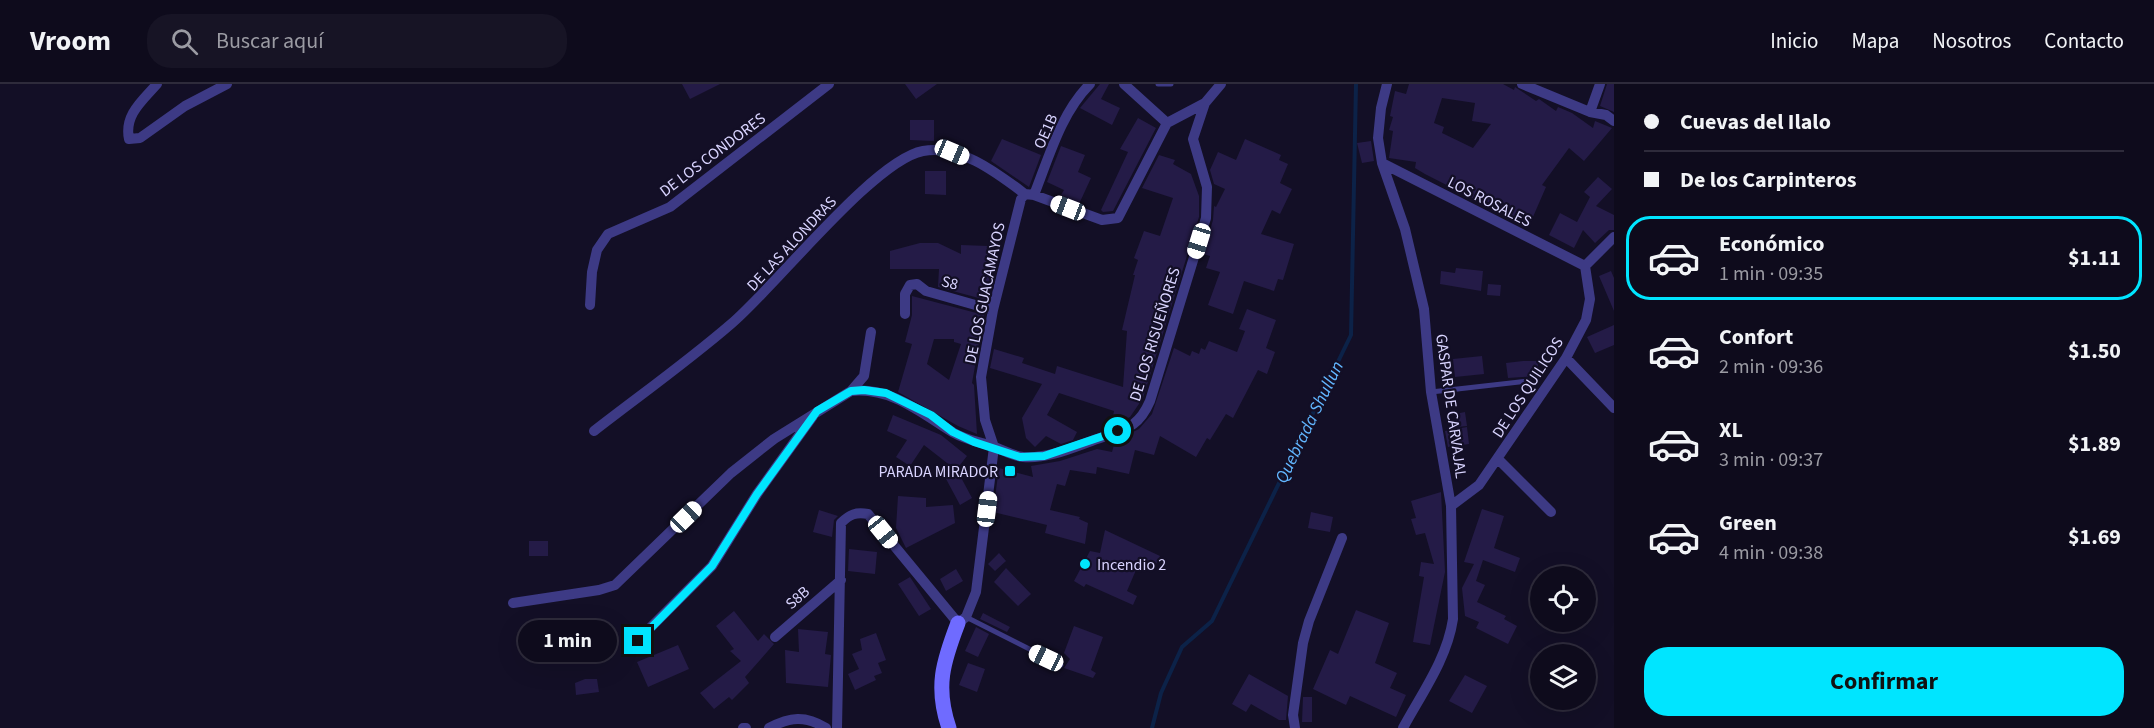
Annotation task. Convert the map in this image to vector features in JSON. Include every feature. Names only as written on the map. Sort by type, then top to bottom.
[{"type":"street","points":[[157,84],[133,111],[127,127],[129,139],[140,138],[186,106],[227,84]]},
{"type":"street","name":"DE LOS CONDORES","points":[[590,305],[592,272],[597,250],[608,234],[670,207],[829,84]]},
{"type":"street","name":"OE1B","points":[[1030,194],[1079,95],[1090,84]]},
{"type":"street","points":[[1124,84],[1167,123]]},
{"type":"street","name":"DE LOS RISUEÑORES","points":[[851,391],[886,393],[931,415],[953,432],[974,442],[1020,457],[1044,456],[1136,425],[1143,417],[1150,401],[1206,218],[1207,187],[1193,140],[1205,103],[1221,84]]},
{"type":"street","name":"GASPAR DE CARVAJAL","points":[[1387,84],[1378,122],[1382,163],[1416,270],[1424,309],[1431,392],[1451,506],[1453,619],[1450,636],[1444,654],[1404,728]]},
{"type":"street","points":[[1522,84],[1614,121]]},
{"type":"street","points":[[1590,112],[1600,84]]},
{"type":"street","points":[[1030,194],[1102,220],[1118,218],[1167,123],[1205,103]]},
{"type":"street","name":"DE LAS ALONDRAS","points":[[594,431],[730,325],[769,289],[856,196],[908,156],[936,149],[952,152],[991,169],[1030,194]]},
{"type":"street","name":"LOS ROSALES","points":[[1382,163],[1584,266]]},
{"type":"street","name":"DE LOS GUACAMAYOS","points":[[962,621],[976,592],[994,447],[985,420],[981,377],[993,310],[1020,199],[1030,194]]},
{"type":"street","points":[[1584,266],[1614,237]]},
{"type":"street","name":"DE LOS QUILICOS","points":[[1451,506],[1473,491],[1498,459],[1566,358],[1586,320],[1589,280],[1584,266]]},
{"type":"street","name":"S8","points":[[905,314],[905,294],[910,285],[916,284],[926,291],[993,310]]},
{"type":"street","points":[[513,603],[599,590],[615,585],[731,473],[774,439],[851,391],[864,376],[871,332]]},
{"type":"street","points":[[1566,358],[1614,408]]},
{"type":"street","points":[[638,641],[712,566],[757,494],[817,411]]},
{"type":"street","points":[[1498,459],[1551,512]]},
{"type":"street","points":[[837,728],[841,523],[848,516],[857,513],[868,514],[962,621],[943,664],[940,687],[944,714],[949,728]]},
{"type":"street","points":[[1294,728],[1293,715],[1303,643],[1309,621],[1342,538]]},
{"type":"street","name":"S8B","points":[[774,637],[841,580]]},
{"type":"street","points":[[769,728],[786,719],[799,718],[815,721],[826,728]]},
{"type":"lane","points":[[1158,84],[1171,84]]},
{"type":"lane","points":[[1431,392],[1529,381]]},
{"type":"lane","points":[[962,621],[1061,665]]},
{"type":"building","points":[[682,84],[720,84],[690,99]]},
{"type":"building","points":[[905,84],[937,84],[916,99]]},
{"type":"building","points":[[1100,84],[1109,84],[1101,99],[1120,108],[1112,125],[1080,108]]},
{"type":"building","points":[[1409,84],[1503,84],[1514,90],[1515,87],[1536,101],[1539,99],[1556,111],[1558,107],[1572,113],[1593,128],[1595,121],[1612,128],[1584,161],[1569,148],[1542,185],[1546,187],[1529,226],[1508,217],[1510,213],[1490,203],[1475,196],[1474,199],[1425,174],[1415,168],[1416,162],[1389,158],[1393,131],[1389,130],[1393,117],[1390,116],[1395,91],[1406,94]],"holes":[[[1442,98],[1475,103],[1472,121],[1491,124],[1473,148],[1442,133],[1444,127],[1434,123]]]},
{"type":"building","points":[[1607,84],[1614,84],[1614,112],[1600,106]]},
{"type":"building","points":[[1138,118],[1156,128],[1113,211],[1103,212],[1101,210],[1128,152],[1120,149]]},
{"type":"building","points":[[910,120],[934,120],[934,141],[910,140]]},
{"type":"building","points":[[1002,139],[1041,155],[1029,187],[991,161]]},
{"type":"building","points":[[1245,139],[1281,155],[1279,160],[1288,164],[1280,183],[1292,189],[1280,214],[1272,210],[1261,234],[1294,244],[1283,280],[1278,279],[1274,291],[1244,281],[1233,314],[1208,305],[1220,272],[1206,268],[1210,256],[1203,254],[1213,220],[1214,206],[1216,207],[1225,189],[1214,184],[1210,170],[1218,152],[1236,160]]},
{"type":"building","points":[[1371,141],[1374,161],[1362,163],[1357,143]]},
{"type":"building","points":[[1061,146],[1085,155],[1078,172],[1091,178],[1079,204],[1061,195],[1064,190],[1047,182]]},
{"type":"building","points":[[1159,155],[1175,160],[1173,164],[1191,174],[1199,196],[1199,217],[1143,398],[1130,417],[1111,426],[1114,411],[1059,393],[1047,415],[1077,432],[1073,440],[1061,444],[1046,436],[1035,447],[1026,438],[1022,418],[1042,384],[990,368],[994,349],[1024,358],[1022,363],[1055,374],[1057,366],[1123,387],[1127,331],[1122,330],[1138,260],[1134,258],[1144,231],[1160,236],[1173,198],[1142,188]]},
{"type":"building","points":[[925,171],[946,171],[946,195],[925,194]]},
{"type":"building","points":[[1598,177],[1612,189],[1596,206],[1614,215],[1614,230],[1609,230],[1595,243],[1583,230],[1574,248],[1549,235],[1560,213],[1577,222],[1590,197],[1584,192]]},
{"type":"building","points":[[920,243],[938,243],[961,254],[961,245],[988,246],[988,273],[992,273],[991,285],[986,286],[986,300],[938,287],[939,269],[890,269],[890,251]]},
{"type":"building","points":[[1456,268],[1483,271],[1481,291],[1440,284],[1441,271],[1455,273]]},
{"type":"building","points":[[1611,271],[1614,278],[1614,311],[1599,276]]},
{"type":"building","points":[[1488,284],[1501,285],[1500,296],[1487,295]]},
{"type":"building","points":[[912,296],[984,315],[972,383],[977,434],[958,426],[898,392],[912,344],[905,342],[912,315]],"holes":[[[934,339],[954,339],[954,342],[961,344],[949,380],[927,364]]]},
{"type":"building","points":[[1247,309],[1276,320],[1266,348],[1275,352],[1267,374],[1258,370],[1233,418],[1226,414],[1210,440],[1207,438],[1196,457],[1160,436],[1154,455],[1135,450],[1129,474],[1097,467],[1096,474],[1070,470],[1065,486],[1057,484],[1050,510],[1080,517],[1079,519],[1088,523],[1085,544],[1045,533],[1047,525],[993,512],[999,468],[1033,477],[1031,466],[1060,461],[1097,449],[1112,452],[1115,441],[1139,429],[1152,414],[1174,348],[1190,356],[1192,351],[1199,354],[1201,348],[1205,350],[1209,341],[1237,352],[1245,331],[1239,329]]},
{"type":"building","points":[[1614,325],[1614,345],[1595,353],[1587,337]]},
{"type":"building","points":[[1482,356],[1484,374],[1455,377],[1453,359]]},
{"type":"building","points":[[1538,361],[1538,376],[1508,378],[1506,363]]},
{"type":"building","points":[[1465,412],[1467,426],[1457,427],[1455,414]]},
{"type":"building","points":[[893,415],[941,435],[967,456],[956,470],[924,445],[910,466],[896,457],[907,440],[887,431]]},
{"type":"building","points":[[1467,427],[1469,444],[1448,447],[1445,431]]},
{"type":"building","points":[[957,470],[972,498],[960,505],[945,477]]},
{"type":"building","points":[[1441,492],[1445,572],[1430,645],[1413,642],[1424,577],[1419,576],[1421,562],[1434,564],[1425,533],[1416,535],[1411,519],[1416,518],[1411,501]]},
{"type":"building","points":[[898,496],[926,498],[926,507],[953,505],[955,523],[906,548],[896,528]]},
{"type":"building","points":[[1482,509],[1504,516],[1494,548],[1520,558],[1515,572],[1483,560],[1476,581],[1485,585],[1477,602],[1506,616],[1504,619],[1517,626],[1508,644],[1476,628],[1479,622],[1465,616],[1462,588],[1474,564],[1464,562]]},
{"type":"building","points":[[819,510],[838,516],[834,520],[832,537],[813,532]]},
{"type":"building","points":[[1311,512],[1333,517],[1330,532],[1308,528]]},
{"type":"building","points":[[1105,530],[1160,556],[1153,570],[1139,563],[1127,591],[1137,596],[1133,605],[1074,581],[1090,551],[1100,553]]},
{"type":"building","points":[[529,541],[548,541],[548,556],[529,556]]},
{"type":"building","points":[[849,549],[877,552],[875,574],[848,571]]},
{"type":"building","points":[[999,553],[1006,561],[995,571],[988,564]]},
{"type":"building","points":[[1006,568],[1031,594],[1018,606],[994,582]]},
{"type":"building","points":[[956,569],[963,581],[946,591],[940,579]]},
{"type":"building","points":[[910,577],[931,609],[919,616],[898,584]]},
{"type":"building","points":[[1356,610],[1389,623],[1375,663],[1397,673],[1390,688],[1406,695],[1396,717],[1350,696],[1346,705],[1313,689],[1330,650],[1338,654]]},
{"type":"building","points":[[734,611],[758,641],[764,634],[774,644],[745,677],[749,683],[732,700],[729,697],[714,709],[700,693],[741,661],[730,651],[734,649],[716,626]]},
{"type":"building","points":[[983,613],[1010,627],[1007,632],[980,619]]},
{"type":"building","points":[[1074,626],[1103,637],[1091,670],[1096,673],[1093,678],[1064,668],[1070,659],[1064,653]]},
{"type":"building","points":[[976,627],[989,634],[978,657],[965,651]]},
{"type":"building","points":[[798,629],[828,632],[825,654],[831,655],[828,687],[786,683],[785,650],[799,652]]},
{"type":"building","points":[[876,633],[886,660],[878,663],[882,673],[874,676],[876,680],[855,690],[848,674],[859,669],[852,654],[862,650],[860,639]]},
{"type":"building","points":[[678,645],[689,669],[648,687],[637,662]]},
{"type":"building","points":[[968,663],[985,669],[977,692],[959,685]]},
{"type":"building","points":[[1249,674],[1288,696],[1286,720],[1279,720],[1251,704],[1246,712],[1232,704]]},
{"type":"building","points":[[1465,675],[1487,686],[1472,713],[1449,701]]},
{"type":"building","points":[[585,679],[597,679],[599,692],[576,695],[575,683]]},
{"type":"building","points":[[1303,697],[1312,697],[1312,722],[1302,722]]},
{"type":"waterway","name":"Quebrada Shullun","points":[[1152,728],[1161,693],[1182,647],[1212,621],[1351,335],[1356,84]]},
{"type":"place","name":"PARADA MIRADOR","points":[[1010,471]]},
{"type":"place","name":"Incendio 2","points":[[1085,564]]},
{"type":"route","points":[[638,641],[712,566],[757,494],[817,411],[851,391],[886,393],[931,415],[953,432],[974,442],[1020,457],[1044,456],[1118,431]]}]
